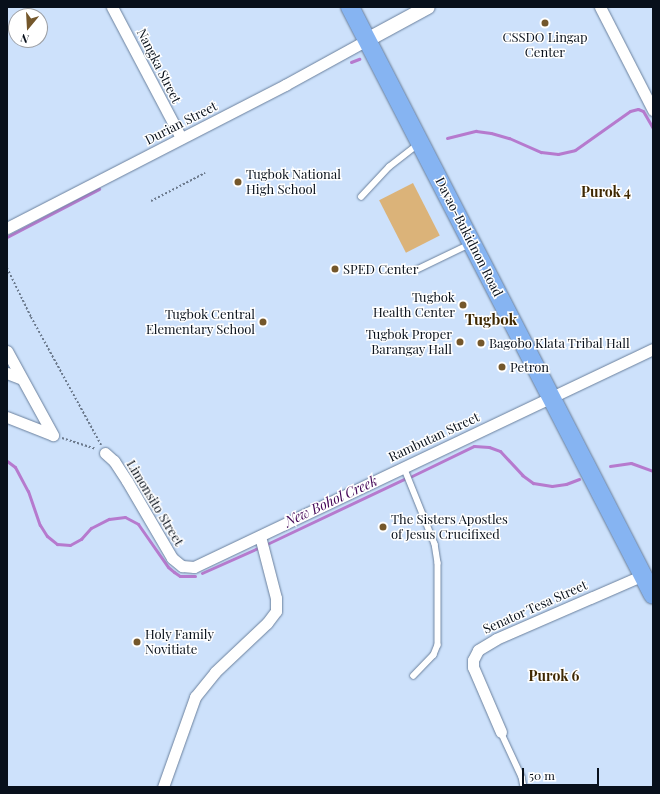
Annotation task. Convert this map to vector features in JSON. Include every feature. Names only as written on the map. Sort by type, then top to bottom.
[{"type":"highway","name":"Davao-Bukidnon Road","points":[[350,7],[653,595]]},
{"type":"street","name":"Nangka Street","points":[[112,7],[181,138]]},
{"type":"street","points":[[367,40],[428,7]]},
{"type":"street","points":[[600,7],[653,110]]},
{"type":"street","name":"Durian Street","points":[[7,228],[367,40]]},
{"type":"street","name":"Rambutan Street","points":[[182,566],[188,567],[201,565],[653,349]]},
{"type":"street","points":[[7,351],[20,378],[53,435]]},
{"type":"street","points":[[7,373],[20,378]]},
{"type":"street","points":[[7,417],[53,435]]},
{"type":"street","name":"Limonsito Street","points":[[105,453],[114,461],[127,481],[172,558],[182,566]]},
{"type":"street","points":[[164,787],[194,697],[215,672],[267,623],[276,611],[276,598],[260,536]]},
{"type":"street","name":"Senator Tesa Street","points":[[501,732],[472,667],[473,660],[478,650],[496,639],[643,575]]},
{"type":"lane","points":[[361,197],[389,167],[420,142]]},
{"type":"lane","points":[[414,271],[472,243]]},
{"type":"lane","points":[[404,467],[435,544],[438,563],[438,645],[434,655],[414,676]]},
{"type":"lane","points":[[501,732],[522,777],[524,787]]},
{"type":"path","points":[[151,201],[205,173]]},
{"type":"path","points":[[7,268],[24,303],[99,441]]},
{"type":"path","points":[[53,435],[105,453]]},
{"type":"shaded area","points":[[413,183],[440,236],[406,253],[379,200]]},
{"type":"waterway","points":[[351,62],[359,59]]},
{"type":"waterway","points":[[447,138],[476,131],[491,133],[509,138],[541,152],[558,154],[575,150],[630,111],[638,109],[643,111],[653,128]]},
{"type":"waterway","points":[[7,237],[99,189]]},
{"type":"waterway","name":"New Bohol Creek","points":[[412,476],[474,446],[489,447],[500,451],[522,475],[533,483],[552,486],[566,484],[579,479]]},
{"type":"waterway","name":"New Bohol Creek","points":[[7,461],[15,467],[28,491],[40,525],[47,536],[57,544],[70,545],[81,539],[91,528],[109,519],[125,517],[138,524],[168,567],[180,576],[195,576]]},
{"type":"waterway","name":"New Bohol Creek","points":[[610,466],[631,463],[653,471]]},
{"type":"waterway","name":"New Bohol Creek","points":[[267,544],[404,479]]},
{"type":"waterway","name":"New Bohol Creek","points":[[202,573],[260,547]]},
{"type":"place","name":"CSSDO Lingap Center","points":[[545,23]]},
{"type":"place","name":"Tugbok National High School","points":[[238,182]]},
{"type":"place","name":"SPED Center","points":[[335,269]]},
{"type":"place","name":"Tugbok Health Center","points":[[463,305]]},
{"type":"place","name":"Tugbok Central Elementary School","points":[[263,322]]},
{"type":"place","name":"Tugbok Proper Barangay Hall","points":[[460,342]]},
{"type":"place","name":"Bagobo Klata Tribal Hall","points":[[481,343]]},
{"type":"place","name":"Petron","points":[[502,367]]},
{"type":"place","name":"The Sisters Apostles of Jesus Crucifixed","points":[[383,527]]},
{"type":"place","name":"Holy Family Novitiate","points":[[137,642]]},
{"type":"district","name":"Purok 4","points":[[606,192]]},
{"type":"district","name":"Tugbok","points":[[491,320]]},
{"type":"district","name":"Purok 6","points":[[554,676]]}]
